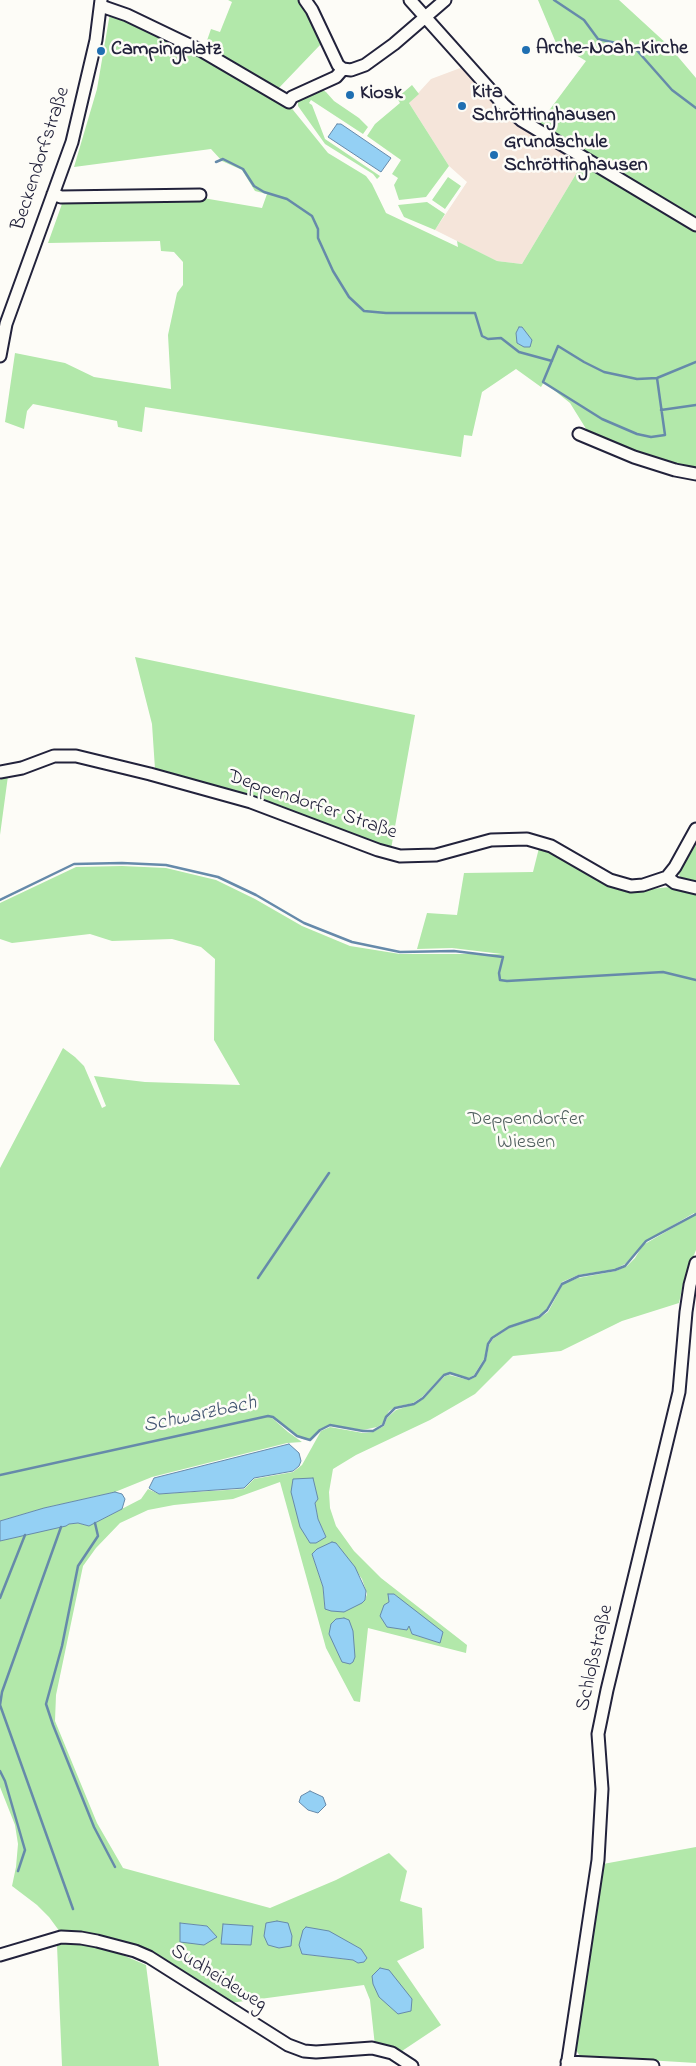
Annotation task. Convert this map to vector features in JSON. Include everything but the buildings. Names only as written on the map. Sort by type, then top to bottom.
[{"type":"street","points":[[305,0],[312,10],[335,60],[343,69],[357,69],[365,65],[445,0]]},
{"type":"street","points":[[410,0],[478,77],[521,120],[696,225]]},
{"type":"street","points":[[101,3],[202,51],[289,102],[292,97],[336,77],[343,69]]},
{"type":"street","name":"Beckendorfstraße","points":[[0,356],[6,324],[76,124],[96,40],[101,3]]},
{"type":"street","points":[[53,194],[61,197],[200,195]]},
{"type":"street","points":[[579,434],[634,457],[675,470],[696,474]]},
{"type":"street","name":"Deppendorfer Straße","points":[[0,772],[22,768],[54,756],[76,756],[251,802],[378,850],[400,856],[436,855],[491,840],[527,839],[551,846],[619,884],[643,885],[667,878]]},
{"type":"street","points":[[696,829],[667,878],[674,883],[696,888]]},
{"type":"street","name":"Schloßstraße","points":[[567,2064],[598,1860],[602,1797],[598,1734],[606,1690],[679,1392],[686,1312],[696,1263]]},
{"type":"street","name":"Sudheideweg","points":[[0,1955],[62,1938],[81,1938],[135,1951],[288,2044],[304,2051],[316,2052],[372,2048],[392,2053],[412,2066]]},
{"type":"street","points":[[567,2064],[653,2066]]},
{"type":"shaded area","points":[[463,67],[520,126],[582,164],[522,264],[497,261],[435,230],[467,182],[449,166],[409,103],[431,79]]},
{"type":"green space","points":[[228,0],[300,0],[318,31],[321,44],[276,91],[204,49],[211,29],[220,32],[232,2]]},
{"type":"green space","points":[[538,0],[619,0],[668,45],[696,78],[696,218],[539,124],[586,61],[556,43]]},
{"type":"green space","points":[[110,13],[202,52],[289,105],[328,153],[366,176],[386,213],[458,247],[457,241],[497,261],[522,264],[582,164],[696,230],[696,470],[666,463],[608,442],[588,432],[570,403],[544,382],[541,387],[516,369],[482,392],[472,436],[464,435],[461,457],[145,407],[142,432],[118,427],[117,421],[33,404],[27,411],[24,429],[5,422],[15,353],[65,363],[94,377],[171,389],[168,335],[177,293],[183,285],[183,262],[174,252],[161,251],[160,241],[48,243],[63,201],[197,197],[262,208],[267,194],[255,191],[242,170],[222,161],[211,149],[74,167],[97,89]]},
{"type":"green space","points":[[412,85],[419,94],[409,103],[449,166],[426,197],[399,200],[394,185],[398,178],[392,174],[401,160],[367,136],[375,124],[400,103],[397,98]]},
{"type":"green space","points":[[321,89],[368,127],[363,134],[311,100],[309,103],[312,105],[325,139],[380,176],[377,179],[373,174],[325,144],[298,106],[298,99]]},
{"type":"green space","points":[[448,177],[461,186],[445,209],[432,200]]},
{"type":"green space","points":[[427,202],[445,214],[435,230],[404,217],[398,205]]},
{"type":"green space","points":[[135,657],[415,715],[391,849],[257,797],[155,769],[152,724]]},
{"type":"green space","points":[[8,776],[0,835],[0,780]]},
{"type":"green space","points":[[696,836],[696,884],[682,881],[678,872]]},
{"type":"green space","name":"Deppendorfer Wiesen","points":[[539,848],[642,890],[670,887],[696,892],[696,1250],[683,1284],[679,1303],[622,1321],[561,1351],[513,1356],[475,1394],[430,1420],[356,1455],[333,1469],[329,1492],[330,1508],[336,1526],[354,1551],[381,1578],[467,1645],[466,1653],[368,1628],[360,1702],[354,1701],[326,1648],[280,1482],[233,1499],[174,1505],[148,1510],[120,1523],[96,1548],[83,1566],[56,1695],[55,1721],[97,1823],[123,1868],[270,1908],[336,1880],[389,1853],[407,1871],[400,1901],[422,1908],[424,1948],[397,1961],[441,2025],[402,2051],[389,2047],[375,2046],[370,2000],[364,1985],[230,2003],[151,1953],[60,1932],[37,1905],[12,1886],[18,1844],[15,1825],[0,1787],[0,1541],[69,1524],[78,1523],[89,1526],[141,1499],[148,1489],[159,1494],[244,1489],[254,1479],[293,1472],[302,1465],[321,1431],[330,1427],[363,1433],[373,1432],[384,1426],[387,1418],[396,1410],[415,1404],[423,1399],[445,1376],[449,1375],[469,1380],[475,1377],[486,1360],[489,1345],[493,1339],[509,1328],[539,1318],[548,1312],[563,1284],[578,1278],[616,1271],[627,1266],[635,1258],[643,1245],[695,1215],[694,1213],[646,1241],[625,1264],[615,1269],[578,1275],[562,1282],[546,1310],[538,1316],[508,1327],[489,1340],[484,1359],[474,1375],[469,1378],[450,1373],[444,1374],[422,1397],[413,1403],[395,1407],[389,1411],[382,1424],[377,1427],[363,1430],[330,1425],[320,1429],[310,1440],[302,1439],[271,1417],[302,1442],[287,1443],[152,1477],[115,1492],[44,1508],[0,1521],[0,1168],[63,1048],[84,1066],[102,1108],[106,1106],[94,1076],[145,1082],[240,1085],[214,1040],[215,959],[201,947],[172,939],[112,941],[90,934],[12,943],[0,939],[0,903],[76,867],[122,866],[166,868],[216,880],[255,899],[302,926],[350,946],[400,954],[502,954],[452,948],[417,949],[427,913],[457,915],[464,873],[533,872]],"holes":[[[292,1492],[315,1503],[318,1519],[326,1537],[300,1527]],[[336,1543],[362,1579],[367,1594],[365,1600],[325,1609],[323,1587],[312,1554]],[[394,1594],[440,1643],[412,1634],[410,1626],[389,1602]],[[180,1923],[207,1926],[180,1942]],[[346,1941],[361,1949],[359,1963],[353,1960],[302,1954]]]},
{"type":"green space","points":[[696,1847],[696,2063],[580,2056],[573,2046],[603,1864]]},
{"type":"green space","points":[[68,1942],[87,1944],[111,1950],[146,1965],[159,2066],[62,2066],[57,1945]]},
{"type":"water","points":[[337,124],[341,124],[391,158],[381,172],[328,137]]},
{"type":"water","points":[[519,327],[522,327],[532,340],[530,347],[524,347],[517,343],[516,333]]},
{"type":"water","points":[[289,1444],[299,1453],[301,1461],[299,1466],[293,1471],[254,1478],[244,1488],[159,1494],[149,1488],[154,1478]]},
{"type":"water","points":[[313,1478],[318,1499],[315,1503],[318,1519],[326,1537],[316,1543],[310,1543],[300,1527],[291,1492],[293,1479]]},
{"type":"water","points":[[115,1492],[122,1494],[125,1499],[122,1509],[89,1526],[78,1523],[69,1524],[0,1541],[0,1521],[44,1508]]},
{"type":"water","points":[[332,1542],[336,1543],[355,1567],[366,1591],[365,1600],[362,1603],[344,1612],[325,1609],[323,1587],[312,1554],[317,1549]]},
{"type":"water","points":[[388,1594],[394,1594],[443,1632],[440,1643],[412,1634],[409,1626],[407,1630],[387,1627],[380,1616],[384,1605],[389,1602]]},
{"type":"water","points":[[344,1618],[349,1620],[353,1631],[355,1657],[350,1664],[342,1662],[329,1634],[331,1624],[336,1619]]},
{"type":"water","points":[[310,1791],[323,1797],[326,1805],[318,1813],[308,1810],[299,1802],[301,1796]]},
{"type":"water","points":[[277,1921],[288,1923],[292,1936],[291,1946],[279,1948],[268,1945],[264,1936],[266,1923]]},
{"type":"water","points":[[180,1923],[207,1926],[217,1937],[204,1945],[180,1942]]},
{"type":"water","points":[[223,1924],[253,1926],[251,1945],[221,1944]]},
{"type":"water","points":[[306,1927],[329,1931],[361,1949],[367,1958],[364,1962],[358,1963],[353,1960],[302,1954],[299,1945],[303,1930]]},
{"type":"water","points":[[380,1968],[389,1970],[412,1999],[411,2011],[398,2014],[379,1997],[373,1984],[372,1976]]},
{"type":"waterway","points":[[554,0],[584,20],[598,39],[634,47],[672,90],[696,108]]},
{"type":"waterway","points":[[216,162],[223,159],[243,169],[254,186],[264,192],[287,199],[312,216],[318,229],[318,238],[333,271],[349,297],[364,311],[386,313],[475,313],[482,336],[488,339],[501,338],[519,352],[552,361]]},
{"type":"waterway","points":[[657,378],[665,435],[651,437],[637,434],[602,419],[543,382],[558,346],[604,372],[637,379],[657,378],[696,362]]},
{"type":"waterway","points":[[661,410],[696,405]]},
{"type":"waterway","points":[[0,900],[74,864],[122,863],[166,865],[218,877],[256,895],[304,923],[352,942],[400,952],[454,951],[503,957],[499,973],[500,980],[663,972],[696,980]]},
{"type":"waterway","points":[[258,1278],[329,1173]]},
{"type":"waterway","name":"Schwarzbach","points":[[0,1475],[268,1416],[273,1417],[297,1436],[310,1440],[320,1430],[330,1425],[373,1431],[383,1425],[386,1417],[395,1408],[414,1404],[423,1398],[444,1375],[450,1373],[469,1379],[475,1376],[485,1360],[488,1344],[492,1338],[509,1327],[539,1317],[547,1310],[562,1284],[579,1276],[615,1270],[625,1266],[646,1241],[696,1214]]},
{"type":"waterway","points":[[95,1523],[98,1536],[78,1566],[62,1646],[46,1704],[94,1827],[115,1867]]},
{"type":"waterway","points":[[61,1527],[2,1692],[0,1705],[73,1909]]},
{"type":"waterway","points":[[0,1598],[25,1535]]},
{"type":"waterway","points":[[0,1771],[5,1781],[25,1850],[18,1871]]},
{"type":"place","name":"Arche-Noah-Kirche","points":[[526,50]]},
{"type":"place","name":"Campingplatz","points":[[101,51]]},
{"type":"place","name":"Kiosk","points":[[350,95]]},
{"type":"place","name":"Kita Schröttinghausen","points":[[462,106]]},
{"type":"place","name":"Grundschule Schröttinghausen","points":[[494,155]]}]
